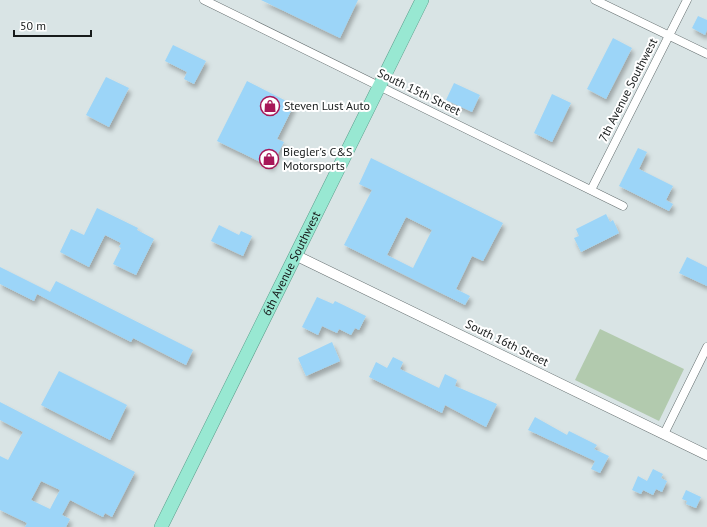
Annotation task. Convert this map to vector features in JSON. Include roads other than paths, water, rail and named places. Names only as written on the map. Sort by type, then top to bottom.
[{"type":"highway","name":"6th Avenue Southwest","points":[[161,527],[422,0]]},
{"type":"street","name":"South 15th Street","points":[[204,0],[623,206]]},
{"type":"street","points":[[595,0],[707,54]]},
{"type":"street","name":"7th Avenue Southwest","points":[[591,190],[687,0]]},
{"type":"street","name":"South 16th Street","points":[[295,256],[707,455]]},
{"type":"street","points":[[664,434],[707,347]]},
{"type":"place","name":"Steven Lust Auto","points":[[270,106]]},
{"type":"place","name":"Biegler's C&S Motorsports","points":[[269,159]]}]
